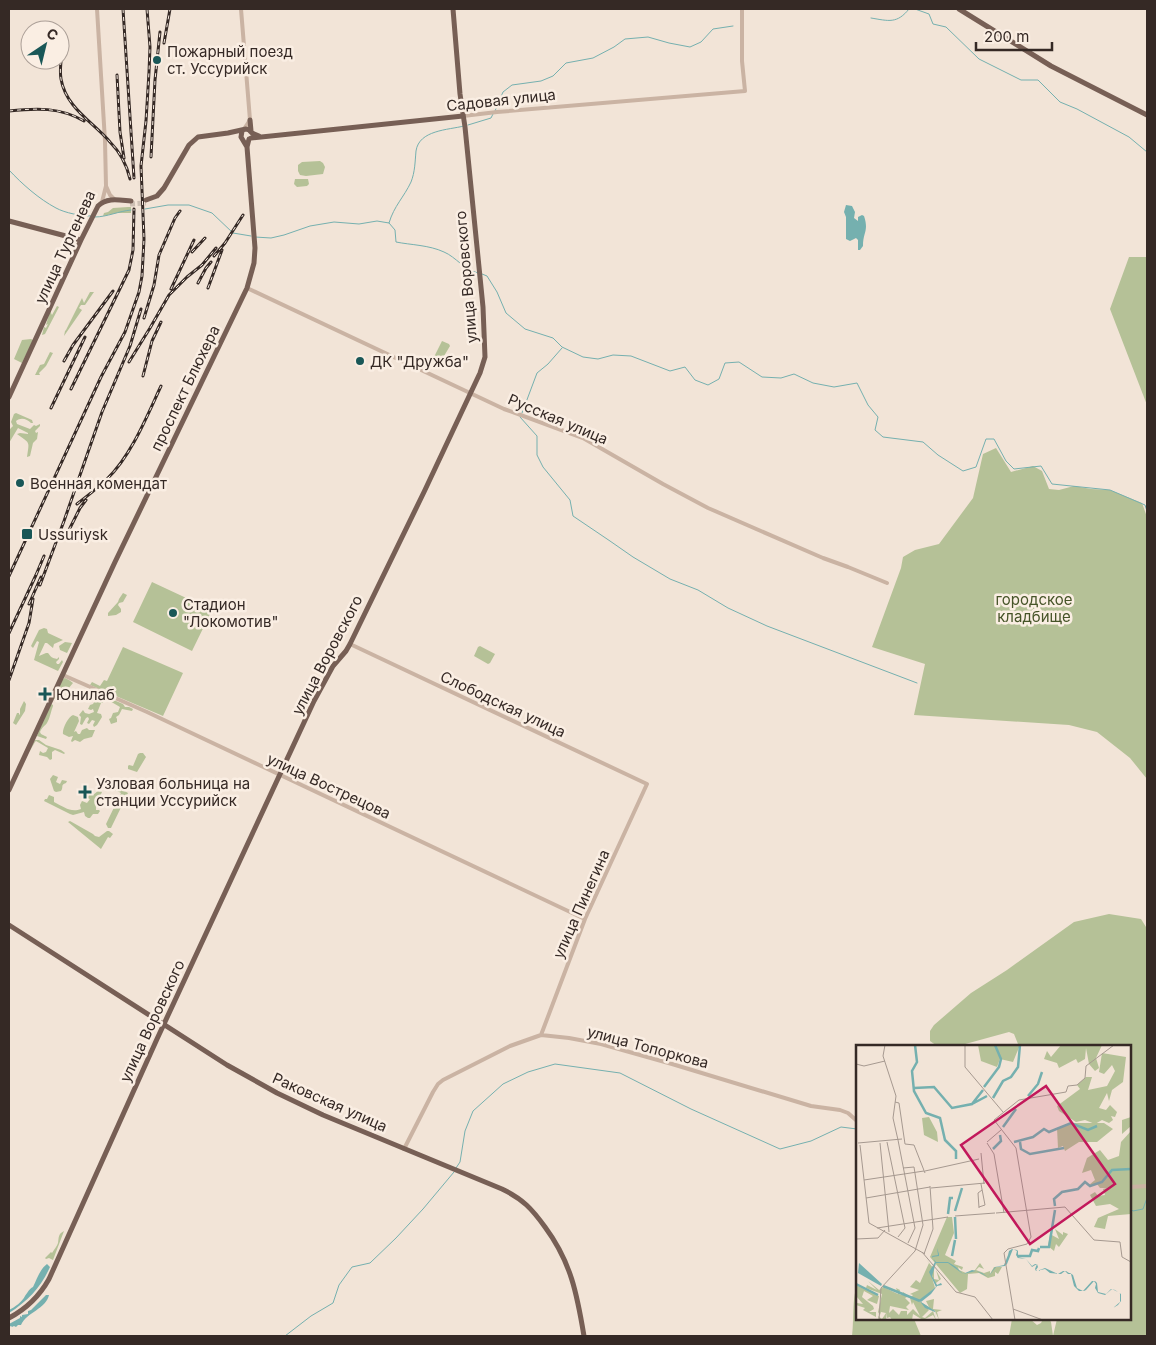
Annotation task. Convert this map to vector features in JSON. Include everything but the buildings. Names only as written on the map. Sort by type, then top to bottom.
[{"type":"main road","name":"улица Воровского","points":[[9,1318],[24,1309],[45,1286],[164,1024],[329,672],[350,644],[480,373],[485,357],[479,264],[453,9]]},
{"type":"main road","points":[[959,9],[1051,66],[1147,115]]},
{"type":"main road","points":[[146,202],[157,196],[168,183],[194,139],[228,133],[246,135],[250,120]]},
{"type":"main road","name":"Садовая улица","points":[[246,135],[260,136],[464,122]]},
{"type":"main road","name":"проспект Блюхера","points":[[9,790],[115,562],[247,288],[254,263],[255,241],[246,135]]},
{"type":"main road","points":[[100,204],[114,200],[130,202]]},
{"type":"main road","name":"улица Тургенева","points":[[9,397],[91,218],[100,204]]},
{"type":"main road","points":[[9,221],[81,240]]},
{"type":"main road","name":"Раковская улица","points":[[9,924],[164,1024],[276,1093],[323,1115],[502,1189],[524,1202],[557,1243],[568,1267],[576,1293],[584,1336]]},
{"type":"street","name":"улица Тургенева","points":[[97,9],[104,116],[106,186],[100,204]]},
{"type":"street","points":[[241,9],[250,120]]},
{"type":"street","name":"Садовая улица","points":[[464,122],[495,112],[745,91],[742,62],[742,9]]},
{"type":"street","points":[[106,186],[114,200]]},
{"type":"street","name":"Русская улица","points":[[247,288],[521,415],[582,438],[708,508],[787,543],[887,583]]},
{"type":"street","name":"Слободская улица","points":[[350,644],[647,784]]},
{"type":"street","name":"улица Вострецова","points":[[63,675],[142,710],[585,919]]},
{"type":"street","name":"улица Пинегина","points":[[541,1035],[585,919],[647,784]]},
{"type":"street","name":"улица Топоркова","points":[[404,1149],[438,1084],[510,1046],[541,1035],[569,1038],[619,1049],[811,1106],[840,1110],[848,1113],[856,1120]]},
{"type":"street","points":[[1131,1187],[1147,1186]]},
{"type":"green space","points":[[320,161],[325,167],[323,174],[300,175],[298,165],[302,162]]},
{"type":"green space","points":[[295,179],[308,179],[309,184],[297,187],[294,184]]},
{"type":"green space","points":[[131,207],[131,213],[103,216],[104,213],[113,208]]},
{"type":"green space","points":[[1129,257],[1147,257],[1147,405],[1110,309]]},
{"type":"green space","points":[[90,292],[94,292],[85,305],[81,305],[79,308],[82,310],[64,336],[82,298],[84,303]]},
{"type":"green space","points":[[57,306],[59,307],[45,334],[42,335],[44,327],[46,328],[48,324],[46,325],[50,311],[52,315]]},
{"type":"green space","points":[[22,340],[33,340],[22,363],[14,359]]},
{"type":"green space","points":[[442,341],[450,346],[441,361],[434,357]]},
{"type":"green space","points":[[50,352],[53,353],[46,366],[39,373],[40,375],[35,375],[40,365],[44,364]]},
{"type":"green space","points":[[16,413],[32,420],[33,423],[22,419],[16,421],[17,424],[30,429],[34,425],[40,424],[35,431],[36,433],[38,432],[37,439],[33,443],[30,456],[27,457],[28,443],[17,434],[28,433],[18,428],[9,443],[9,429],[13,426],[11,422]]},
{"type":"green space","name":"городское кладбище","points":[[996,448],[1011,472],[1033,466],[1042,471],[1049,489],[1059,490],[1074,486],[1110,490],[1142,503],[1147,517],[1147,779],[1130,758],[1097,732],[1069,725],[914,715],[925,664],[872,647],[901,568],[903,557],[915,550],[939,544],[973,498],[983,454]]},
{"type":"green space","points":[[152,582],[212,610],[192,651],[133,622]]},
{"type":"green space","points":[[123,593],[127,595],[123,602],[118,605],[121,612],[108,616],[108,613]]},
{"type":"green space","points":[[47,629],[48,633],[63,640],[54,644],[53,648],[45,643],[39,656],[48,653],[54,658],[57,659],[59,657],[56,662],[57,664],[62,660],[63,662],[58,671],[34,660],[39,642],[37,641],[33,648],[31,646],[39,630]]},
{"type":"green space","points":[[65,642],[72,643],[67,653],[60,650],[59,646]]},
{"type":"green space","points":[[480,646],[495,654],[490,663],[488,664],[474,656]]},
{"type":"green space","points":[[123,647],[183,673],[163,716],[90,685],[92,682],[100,686],[104,680],[107,681]]},
{"type":"green space","points":[[65,678],[73,683],[68,689],[62,687],[54,699],[62,679]]},
{"type":"green space","points":[[90,691],[97,695],[96,702],[104,697],[97,713],[101,714],[102,717],[94,727],[95,721],[92,720],[89,724],[87,723],[88,717],[82,725],[80,724],[81,717],[79,715],[83,710],[89,714],[94,712],[93,709],[88,709],[96,699],[94,696],[87,694]]},
{"type":"green space","points":[[109,698],[123,704],[125,707],[133,709],[132,711],[122,709],[116,717],[117,722],[111,724],[109,719],[113,713],[118,712],[120,707],[108,700]]},
{"type":"green space","points":[[24,701],[26,704],[25,711],[16,725],[13,723],[17,713],[20,714]]},
{"type":"green space","points":[[51,704],[53,706],[49,719],[40,732],[47,737],[46,739],[37,736]]},
{"type":"green space","points":[[73,715],[78,717],[79,721],[74,732],[76,731],[80,734],[82,730],[87,728],[95,730],[92,737],[80,742],[75,740],[72,742],[73,736],[69,737],[63,734],[66,723]]},
{"type":"green space","points":[[35,740],[39,740],[65,753],[55,750],[52,752],[52,759],[50,760],[39,755],[40,751],[46,752],[48,748],[36,741],[28,754]]},
{"type":"green space","points":[[140,753],[143,753],[146,757],[137,772],[128,769],[129,765],[133,766]]},
{"type":"green space","points":[[53,775],[58,777],[56,782],[60,784],[62,780],[67,781],[61,791],[54,791],[50,779]]},
{"type":"green space","points":[[114,785],[128,793],[111,828],[108,828],[106,824],[121,793],[113,789]]},
{"type":"green space","points":[[98,791],[102,792],[96,805],[96,810],[100,811],[98,814],[93,814],[90,818],[85,816],[84,812],[73,815],[44,801],[49,795],[54,797],[54,802],[61,806],[77,810],[81,809],[82,801],[87,803],[90,799],[87,798],[90,794],[93,795]]},
{"type":"green space","points":[[70,821],[95,836],[99,837],[107,831],[113,834],[110,838],[108,837],[101,849],[68,822]]},
{"type":"green space","points":[[1109,914],[1141,919],[1146,927],[1147,925],[1147,1336],[1053,1336],[1057,1320],[1131,1320],[1131,1045],[1020,1045],[1014,1034],[1009,1032],[962,1045],[936,1045],[930,1041],[930,1031],[934,1025],[971,993],[1074,922]]},
{"type":"green space","points":[[64,1231],[53,1260],[46,1259],[52,1253],[60,1235]]},
{"type":"green space","points":[[856,1289],[856,1320],[914,1320],[921,1336],[852,1336]]},
{"type":"green space","points":[[1012,1320],[1031,1320],[1037,1325],[1042,1320],[1050,1320],[1053,1336],[1009,1336]]},
{"type":"water","points":[[846,205],[852,206],[855,212],[854,218],[858,221],[858,217],[864,216],[866,228],[863,246],[860,250],[858,250],[858,240],[856,238],[850,241],[846,239],[846,217],[844,212]]},
{"type":"water","points":[[47,1264],[50,1267],[38,1287],[22,1304],[9,1313],[9,1310],[16,1306],[33,1287]]},
{"type":"water","points":[[46,1295],[49,1295],[44,1304],[27,1317],[21,1325],[9,1327],[9,1324],[20,1318],[20,1316],[28,1314],[28,1311]]},
{"type":"waterway","points":[[871,18],[892,20],[901,17],[909,9]]},
{"type":"waterway","points":[[915,9],[929,14],[933,24],[946,27],[979,59],[1021,80],[1038,80],[1060,102],[1129,137],[1147,152]]},
{"type":"waterway","points":[[495,111],[503,92],[512,85],[541,81],[553,76],[566,63],[593,58],[625,39],[648,37],[690,47],[701,42],[713,29],[733,26]]},
{"type":"waterway","points":[[468,125],[491,118],[493,114]]},
{"type":"waterway","points":[[255,237],[271,238],[310,226],[334,222],[359,224],[377,221],[389,223],[411,182],[418,144],[428,135],[435,132],[464,126]]},
{"type":"waterway","points":[[9,170],[31,191],[56,208],[73,214],[91,216]]},
{"type":"waterway","points":[[145,209],[168,205],[189,205],[212,213],[233,233],[251,236]]},
{"type":"waterway","points":[[95,217],[131,210]]},
{"type":"waterway","points":[[389,223],[395,230],[396,242],[438,250],[448,254],[468,269],[478,273]]},
{"type":"waterway","points":[[482,274],[487,276],[497,292],[506,313],[525,329],[553,338],[562,347],[583,357],[598,359],[613,355],[631,356],[670,371],[685,367],[695,380],[708,385],[719,379],[725,363],[739,362],[762,377],[781,378],[794,374],[813,383],[834,387],[857,383],[868,405],[878,417],[875,430],[883,437],[923,442],[938,455],[963,471],[976,467],[986,439],[994,439],[1006,461],[1014,469],[1041,466],[1052,484],[1110,490],[1145,505],[1147,511]]},
{"type":"waterway","points":[[522,413],[537,373],[562,348]]},
{"type":"waterway","points":[[520,417],[537,436],[537,455],[543,467],[570,500],[573,516],[633,557],[670,579],[698,590],[728,608],[767,626],[917,683]]},
{"type":"waterway","points":[[456,1168],[460,1162],[465,1131],[473,1111],[503,1084],[528,1072],[555,1064],[620,1073],[691,1109],[780,1149],[811,1141],[841,1127],[856,1129]]},
{"type":"waterway","points":[[285,1336],[311,1316],[333,1303],[339,1285],[352,1267],[370,1263],[423,1209],[454,1172]]},
{"type":"waterway","points":[[1131,1209],[1133,1211],[1143,1209],[1147,1198]]},
{"type":"tunnel","points":[[130,204],[146,203]]},
{"type":"railway","points":[[123,9],[134,178]]},
{"type":"railway","points":[[9,576],[101,377],[125,332],[139,292],[144,239],[141,166],[146,121],[150,47],[147,9]]},
{"type":"railway","points":[[164,43],[170,9]]},
{"type":"railway","points":[[151,157],[155,80],[160,32]]},
{"type":"railway","points":[[60,70],[61,79],[68,98],[81,114],[117,150],[125,164],[130,179]]},
{"type":"railway","points":[[117,75],[120,132],[124,158]]},
{"type":"railway","points":[[9,111],[29,109],[57,111],[75,116],[84,121]]},
{"type":"railway","points":[[71,389],[129,270],[133,250],[134,209]]},
{"type":"railway","points":[[144,318],[154,285],[159,255],[180,211]]},
{"type":"railway","points":[[214,256],[243,215]]},
{"type":"railway","points":[[192,252],[205,238]]},
{"type":"railway","points":[[171,289],[194,240]]},
{"type":"railway","points":[[129,362],[169,295],[202,265],[216,248]]},
{"type":"railway","points":[[208,288],[222,250]]},
{"type":"railway","points":[[198,283],[211,262]]},
{"type":"railway","points":[[64,361],[73,345],[113,291]]},
{"type":"railway","points":[[40,585],[102,412],[130,346],[141,309]]},
{"type":"railway","points":[[143,376],[152,341],[161,322]]},
{"type":"railway","points":[[51,408],[85,337]]},
{"type":"railway","points":[[77,504],[107,479],[124,459],[138,435],[161,386]]},
{"type":"railway","points":[[69,530],[86,500]]},
{"type":"railway","points":[[9,633],[44,556]]},
{"type":"railway","points":[[29,604],[41,577]]},
{"type":"railway","points":[[9,680],[29,623],[33,599]]},
{"type":"place","name":"Пожарный поезд ст. Уссурийск","points":[[157,60]]},
{"type":"place","name":"ДК \"Дружба\"","points":[[360,361]]},
{"type":"place","name":"Военная комендат","points":[[20,483]]},
{"type":"place","name":"Ussuriysk","points":[[27,534]]},
{"type":"place","name":"Стадион \"Локомотив\"","points":[[173,613]]},
{"type":"place","name":"Юнилаб","points":[[45,694]]},
{"type":"place","name":"Узловая больница на станции Уссурийск","points":[[85,792]]}]
